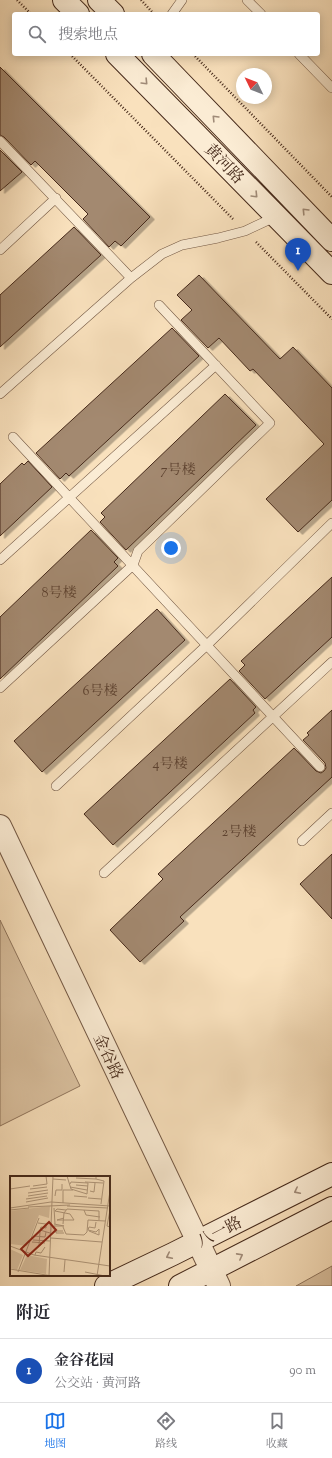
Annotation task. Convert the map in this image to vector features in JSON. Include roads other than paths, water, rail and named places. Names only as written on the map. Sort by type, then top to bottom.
[{"type":"main road","points":[[64,0],[76,12]]},
{"type":"main road","points":[[99,0],[111,12]]},
{"type":"main road","name":"黄河路","points":[[119,56],[332,272]]},
{"type":"main road","name":"黄河路","points":[[155,56],[332,240]]},
{"type":"main road","name":"金谷路","points":[[0,826],[215,1278]]},
{"type":"main road","name":"八一路","points":[[106,1286],[198,1242],[332,1174]]},
{"type":"main road","name":"八一路","points":[[180,1286],[215,1278],[332,1208]]},
{"type":"lane","points":[[173,12],[182,0]]},
{"type":"lane","points":[[247,0],[259,12]]},
{"type":"lane","points":[[302,56],[332,88]]},
{"type":"lane","points":[[0,141],[131,278]]},
{"type":"lane","points":[[0,250],[56,198]]},
{"type":"lane","points":[[0,394],[131,278],[170,249],[245,231],[277,216]]},
{"type":"lane","points":[[0,688],[133,565],[138,551],[270,423],[159,305]]},
{"type":"lane","points":[[0,560],[216,365]]},
{"type":"lane","points":[[13,437],[320,767]]},
{"type":"lane","points":[[56,786],[206,645],[332,523]]},
{"type":"lane","points":[[104,873],[332,662]]},
{"type":"lane","points":[[302,841],[332,813]]},
{"type":"place","name":"金谷花园","points":[[298,271]]}]
